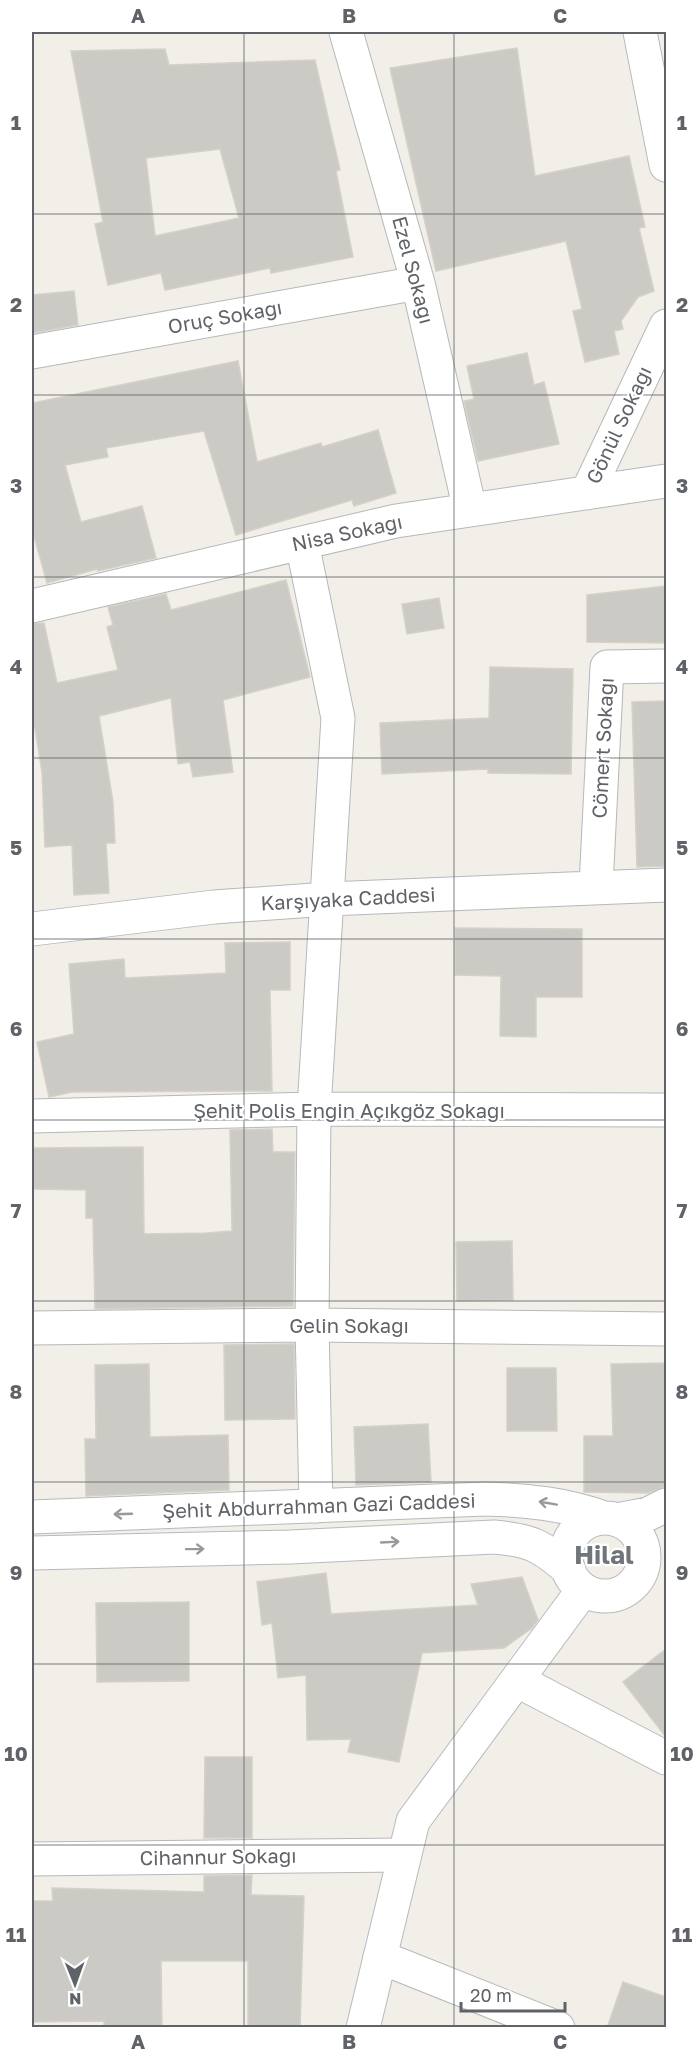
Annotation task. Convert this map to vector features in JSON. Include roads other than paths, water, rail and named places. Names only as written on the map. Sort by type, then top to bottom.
[{"type":"street","name":"Ezel Sokağı","points":[[346,32],[418,283],[470,510]]},
{"type":"street","points":[[640,32],[666,165]]},
{"type":"street","name":"Oruç Sokağı","points":[[32,352],[418,283]]},
{"type":"street","name":"Gönül Sokağı","points":[[587,493],[666,326]]},
{"type":"street","name":"Nisa Sokağı","points":[[32,606],[396,521],[666,481]]},
{"type":"street","points":[[302,543],[338,718],[314,1109],[312,1325],[316,1506]]},
{"type":"street","name":"Cömert Sokağı","points":[[596,886],[607,668],[666,666]]},
{"type":"street","name":"Karşıyaka Caddesi","points":[[32,929],[214,908],[328,899],[596,886],[666,885]]},
{"type":"street","name":"Şehit Polis Engin Açıkgöz Sokağı","points":[[32,1116],[314,1109],[666,1110]]},
{"type":"street","name":"Gelin Sokağı","points":[[32,1328],[312,1325],[666,1329]]},
{"type":"street","name":"Şehit Abdurrahman Gazi Caddesi","points":[[32,1517],[486,1499],[534,1501],[575,1508],[611,1519]]},
{"type":"street","points":[[666,1505],[648,1514],[592,1520],[573,1535],[566,1558],[576,1580],[604,1596],[615,1595],[634,1584],[666,1560]]},
{"type":"street","points":[[611,1519],[628,1526],[638,1535],[643,1547],[644,1560],[634,1584]]},
{"type":"street","name":"Şehit Abdurrahman Gazi Caddesi","points":[[32,1553],[290,1547],[494,1537],[526,1540],[547,1550],[576,1580]]},
{"type":"street","points":[[363,2028],[413,1821],[518,1681],[576,1580]]},
{"type":"street","points":[[518,1681],[666,1758]]},
{"type":"street","name":"Cihannur Sokağı","points":[[32,1859],[405,1855]]},
{"type":"street","points":[[380,1957],[558,2028]]},
{"type":"district","name":"Hilal","points":[[604,1555]]}]
